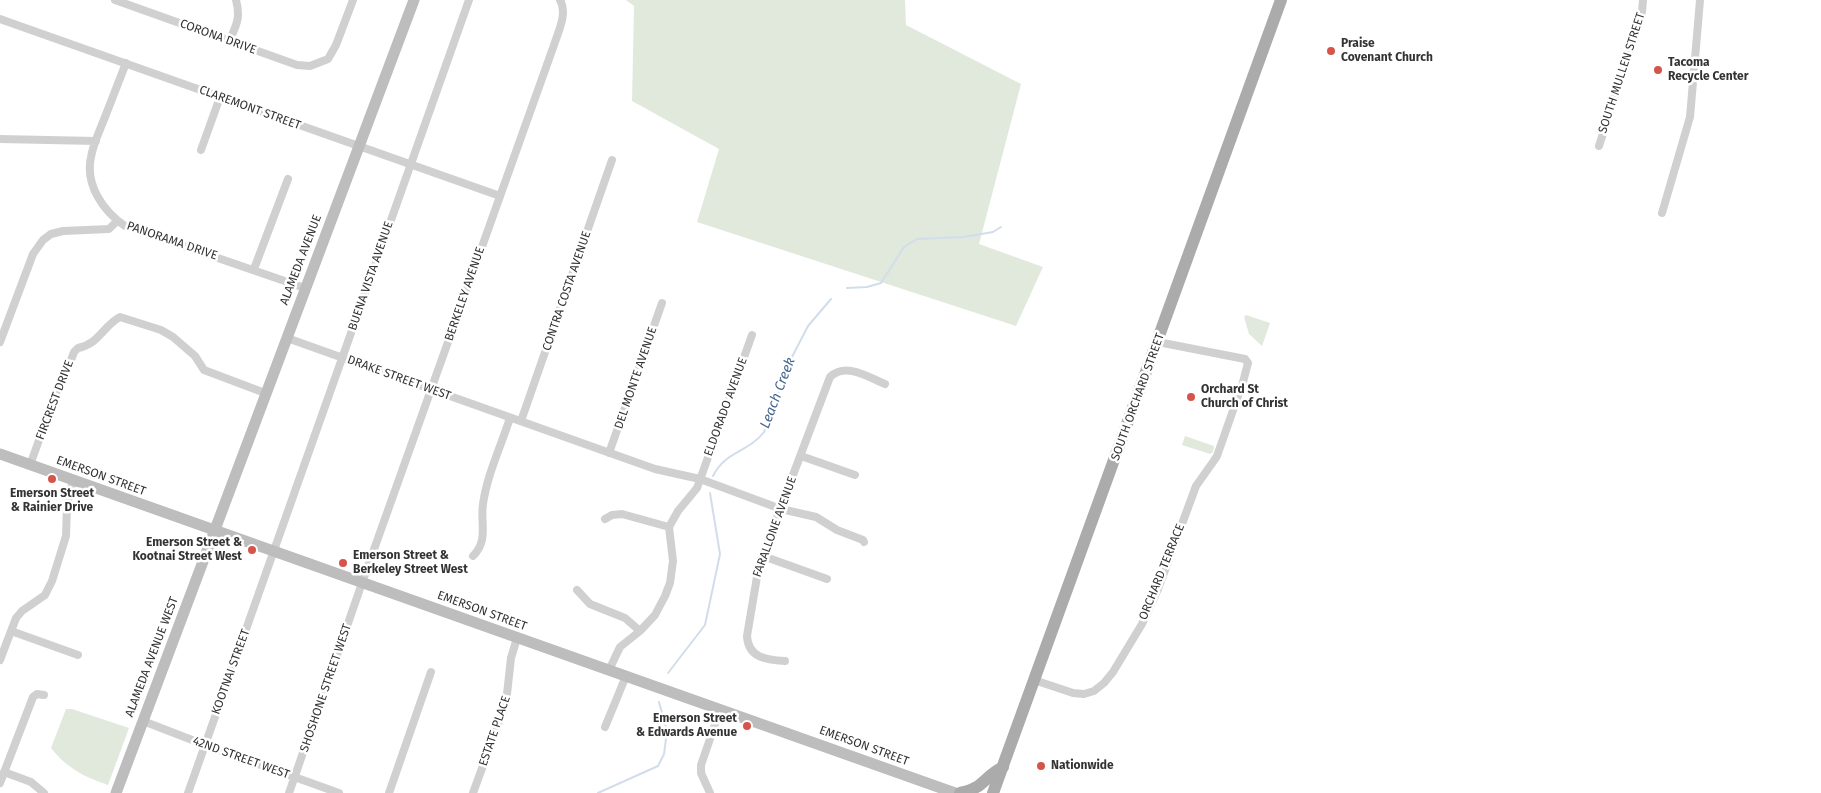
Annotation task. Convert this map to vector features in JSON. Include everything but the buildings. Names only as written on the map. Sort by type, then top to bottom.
[{"type":"main road","name":"ALAMEDA AVENUE","points":[[214,530],[414,0]]},
{"type":"main road","name":"SOUTH ORCHARD STREET","points":[[994,793],[1281,0]]},
{"type":"main road","name":"EMERSON STREET","points":[[0,454],[956,793]]},
{"type":"main road","name":"ALAMEDA AVENUE WEST","points":[[116,793],[214,530]]},
{"type":"main road","points":[[960,793],[978,788],[992,772],[1003,766]]},
{"type":"street","name":"CORONA DRIVE","points":[[116,0],[229,42],[297,65],[310,66],[328,59],[332,53],[353,0]]},
{"type":"street","points":[[229,42],[239,17],[236,0]]},
{"type":"street","name":"BUENA VISTA AVENUE","points":[[274,552],[469,0]]},
{"type":"street","name":"SOUTH MULLEN STREET","points":[[1599,146],[1642,12],[1644,0]]},
{"type":"street","points":[[1662,213],[1690,117],[1700,0]]},
{"type":"street","name":"BERKELEY AVENUE","points":[[362,582],[554,45],[562,19],[561,2]]},
{"type":"street","name":"CLAREMONT STREET","points":[[0,19],[500,196]]},
{"type":"street","name":"PANORAMA DRIVE","points":[[126,63],[96,141],[90,162],[92,183],[99,200],[117,221],[125,226],[305,288]]},
{"type":"street","points":[[201,150],[220,97]]},
{"type":"street","points":[[0,140],[96,141]]},
{"type":"street","name":"CONTRA COSTA AVENUE","points":[[521,421],[612,160]]},
{"type":"street","points":[[254,269],[288,179]]},
{"type":"street","points":[[0,342],[32,254],[43,240],[51,234],[63,231],[109,228],[117,221]]},
{"type":"street","name":"DEL MONTE AVENUE","points":[[610,453],[662,303]]},
{"type":"street","name":"FIRCREST DRIVE","points":[[30,465],[59,385],[74,352],[78,348],[93,342],[115,320],[120,318],[161,330],[173,337],[195,356],[204,370],[265,393]]},
{"type":"street","name":"ELDORADO AVENUE","points":[[669,527],[678,511],[693,494],[700,479],[752,335]]},
{"type":"street","name":"DRAKE STREET WEST","points":[[286,338],[521,421]]},
{"type":"street","name":"ORCHARD TERRACE","points":[[1034,680],[1073,693],[1084,694],[1094,691],[1104,683],[1113,672],[1142,624],[1154,598],[1196,486],[1214,462],[1248,363],[1245,359],[1158,342]]},
{"type":"street","name":"FARALLONE AVENUE","points":[[785,661],[770,660],[754,654],[748,648],[754,588],[763,556],[828,380],[834,374],[849,370],[885,384]]},
{"type":"street","points":[[473,556],[478,551],[483,539],[482,508],[485,493],[510,418]]},
{"type":"street","points":[[521,421],[655,469],[700,479],[781,509],[816,517],[864,542]]},
{"type":"street","points":[[801,456],[855,475]]},
{"type":"street","points":[[0,660],[18,615],[48,591],[66,536],[67,504],[73,481]]},
{"type":"street","points":[[605,519],[612,515],[622,514],[669,527],[673,561],[670,583],[666,596],[658,610],[640,631],[620,647],[609,670]]},
{"type":"street","name":"KOOTNAI STREET","points":[[188,793],[274,552]]},
{"type":"street","points":[[763,556],[827,578]]},
{"type":"street","name":"SHOSHONE STREET WEST","points":[[288,793],[362,582]]},
{"type":"street","points":[[577,590],[590,604],[625,618],[640,631]]},
{"type":"street","points":[[11,632],[78,655]]},
{"type":"street","name":"ESTATE PLACE","points":[[473,793],[506,703],[511,658],[517,638]]},
{"type":"street","points":[[389,793],[431,672]]},
{"type":"street","points":[[605,727],[626,676]]},
{"type":"street","points":[[0,783],[33,697],[37,694],[44,695]]},
{"type":"street","points":[[710,793],[701,773],[701,765],[720,710]]},
{"type":"street","name":"42ND STREET WEST","points":[[143,721],[339,793]]},
{"type":"street","points":[[4,772],[31,782],[44,793]]},
{"type":"shaded area","points":[[626,0],[905,0],[906,25],[1021,84],[979,244],[1043,267],[1016,326],[697,222],[719,149],[632,101],[634,6]]},
{"type":"shaded area","points":[[1246,315],[1270,323],[1262,346],[1249,334],[1244,317]]},
{"type":"shaded area","points":[[1185,436],[1214,446],[1213,452],[1210,454],[1182,445]]},
{"type":"shaded area","points":[[66,709],[72,709],[129,728],[108,785],[76,771],[51,748]]},
{"type":"waterway","name":"Leach Creek","points":[[847,288],[867,287],[881,283],[904,247],[917,239],[964,237],[993,232],[1001,227]]},
{"type":"waterway","name":"Leach Creek","points":[[713,476],[724,461],[758,439],[764,432],[792,357],[808,326],[831,299]]},
{"type":"waterway","name":"Leach Creek","points":[[668,673],[705,625],[720,554],[710,493]]},
{"type":"waterway","name":"Leach Creek","points":[[598,793],[658,766],[664,754],[667,731],[659,702]]},
{"type":"place","name":"Praise Covenant Church","points":[[1331,51]]},
{"type":"place","name":"Tacoma Recycle Center","points":[[1658,70]]},
{"type":"place","name":"Orchard St Church of Christ","points":[[1191,397]]},
{"type":"place","name":"Emerson Street & Rainier Drive","points":[[52,479]]},
{"type":"place","name":"Emerson Street & Kootnai Street West","points":[[252,550]]},
{"type":"place","name":"Emerson Street & Berkeley Street West","points":[[343,563]]},
{"type":"place","name":"Emerson Street & Edwards Avenue","points":[[747,726]]},
{"type":"place","name":"Nationwide","points":[[1041,766]]}]
